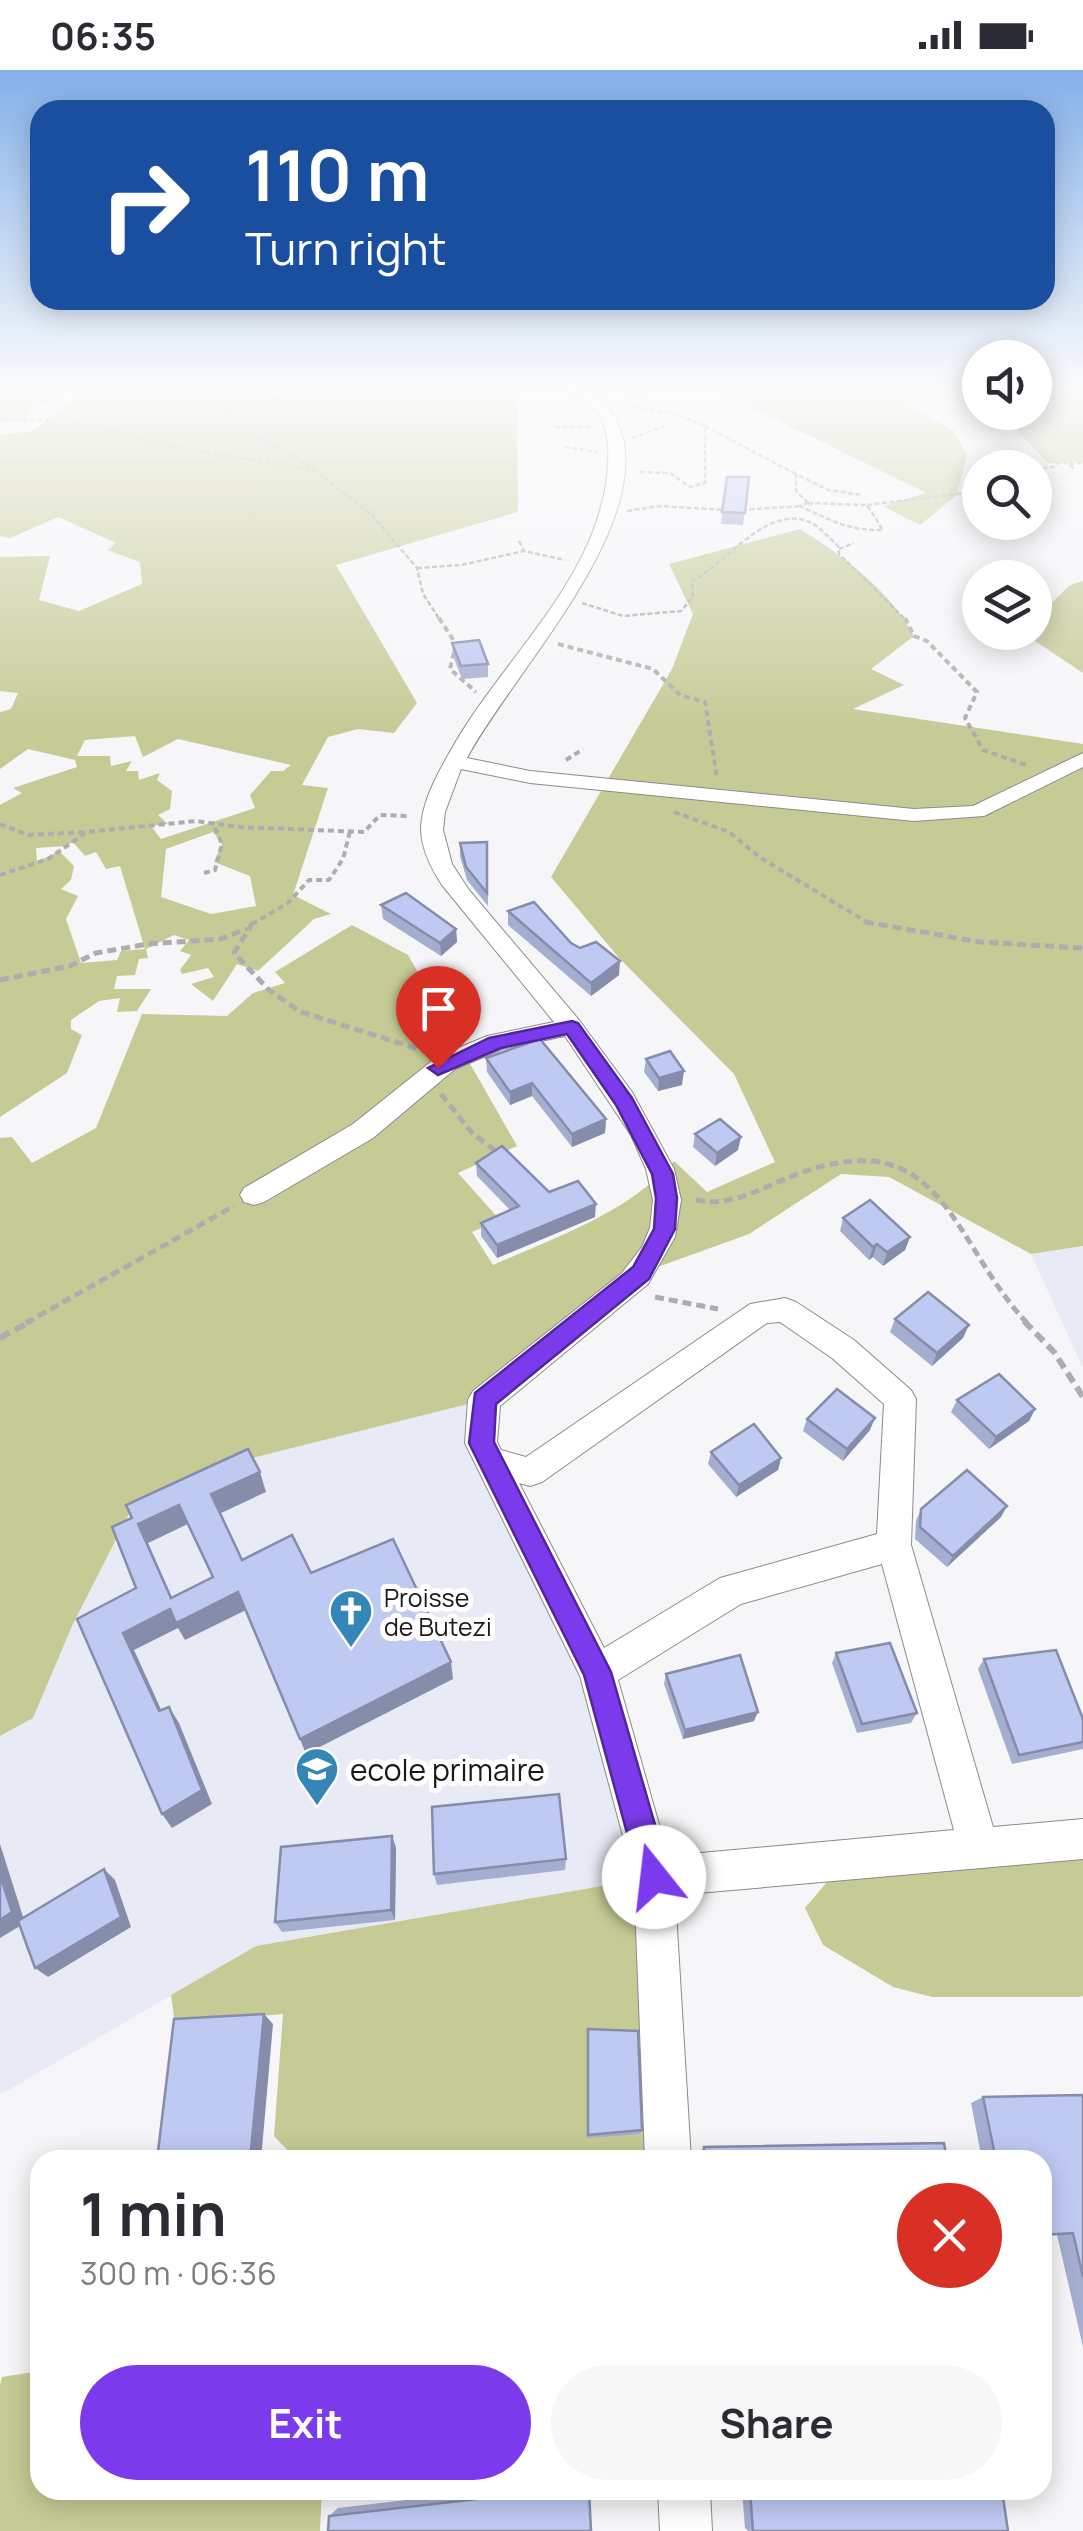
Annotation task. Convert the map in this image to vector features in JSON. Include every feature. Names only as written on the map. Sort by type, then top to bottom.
[{"type":"street","points":[[611,502],[610,513],[585,564],[490,702],[454,762],[433,816],[439,861],[448,880],[572,1027],[625,1102],[662,1174],[667,1198],[664,1229],[641,1273],[484,1400],[481,1443],[597,1672],[654,1877],[668,2150]]},
{"type":"street","points":[[454,762],[530,777],[914,816],[977,812],[1083,758]]},
{"type":"street","points":[[254,1195],[363,1130],[436,1070],[512,1038],[572,1027]]},
{"type":"street","points":[[489,1461],[530,1472],[761,1312],[785,1310],[843,1348],[900,1398],[894,1545],[979,1848]]},
{"type":"street","points":[[597,1672],[732,1590],[894,1545]]},
{"type":"street","points":[[654,1877],[1083,1839]]},
{"type":"street","points":[[684,2500],[686,2531]]},
{"type":"path","points":[[354,502],[372,514],[417,568],[422,594],[456,644],[450,669],[490,702]]},
{"type":"path","points":[[610,513],[659,506],[764,511],[808,503],[892,502]]},
{"type":"path","points":[[800,506],[840,526],[860,531],[883,530],[867,505]]},
{"type":"path","points":[[560,600],[622,616],[682,611],[693,596],[692,581],[784,520],[808,522],[905,618],[914,636],[927,641],[977,692],[965,718],[983,750],[1050,774]]},
{"type":"path","points":[[519,541],[524,551]]},
{"type":"path","points":[[838,549],[854,543]]},
{"type":"path","points":[[417,568],[524,551],[585,564]]},
{"type":"path","points":[[534,637],[652,668],[680,695],[705,702],[720,796]]},
{"type":"path","points":[[668,810],[729,832],[762,858],[868,924],[980,942],[1083,948]]},
{"type":"path","points":[[0,824],[28,834],[196,821],[364,832],[380,815],[433,816]]},
{"type":"path","points":[[204,873],[214,870],[222,844],[213,823]]},
{"type":"path","points":[[350,831],[343,859],[329,880],[309,880],[288,903],[254,921],[234,953],[259,982],[308,1016],[408,1043],[436,1070],[473,1134],[505,1158]]},
{"type":"path","points":[[0,875],[48,859],[87,832]]},
{"type":"path","points":[[0,980],[70,966],[96,953],[148,944],[220,939],[250,928]]},
{"type":"path","points":[[690,1191],[705,1205],[718,1206],[846,1158],[891,1164],[912,1174],[938,1200],[1017,1313],[1057,1356],[1068,1379],[1083,1397]]},
{"type":"path","points":[[0,1338],[254,1195]]},
{"type":"path","points":[[621,1289],[708,1308],[761,1312]]},
{"type":"shaded area","points":[[1083,1246],[1083,1368],[1031,1254]]},
{"type":"shaded area","name":"ecole primaire","points":[[484,1400],[479,1441],[597,1672],[654,1877],[256,1946],[0,2095],[0,1736],[33,1718],[72,1626],[129,1514],[256,1457]]},
{"type":"green space","points":[[0,502],[518,502],[518,512],[336,565],[417,703],[394,733],[358,729],[328,737],[302,785],[328,788],[293,895],[331,914],[314,919],[258,971],[237,964],[213,1001],[191,984],[214,977],[208,968],[182,974],[180,970],[191,955],[180,951],[189,940],[174,935],[146,949],[148,958],[139,959],[135,975],[117,976],[114,989],[151,989],[137,1011],[117,1012],[120,998],[99,1001],[71,1020],[71,1029],[82,1035],[67,1073],[0,1117],[0,805],[22,793],[13,788],[77,767],[75,760],[28,749],[0,769],[0,712],[11,709],[18,693],[0,691],[0,557],[50,556],[39,600],[79,611],[142,584],[140,562],[107,550],[116,543],[58,517],[10,538],[0,536]],"holes":[[[135,736],[143,757],[178,739],[291,765],[283,771],[271,771],[250,795],[255,808],[161,839],[151,826],[168,824],[158,815],[170,809],[172,791],[157,780],[160,773],[139,780],[138,771],[126,771],[132,761],[111,766],[110,756],[77,756],[85,740]],[[213,832],[222,844],[214,862],[250,876],[256,906],[211,914],[161,897],[166,849]],[[73,842],[85,856],[96,852],[106,869],[120,866],[145,949],[121,951],[117,960],[81,963],[66,919],[78,896],[61,889],[71,880],[74,866],[59,851],[37,862],[36,848]]]},
{"type":"green space","points":[[897,502],[949,502],[920,525],[883,506]]},
{"type":"green space","points":[[800,529],[879,589],[914,636],[871,669],[904,685],[853,709],[1083,744],[1083,1246],[1031,1254],[889,1177],[841,1174],[749,1234],[641,1273],[484,1400],[256,1457],[129,1514],[72,1626],[33,1718],[0,1736],[0,1138],[12,1137],[32,1163],[96,1128],[142,1014],[227,1016],[253,993],[285,983],[275,972],[352,925],[408,955],[517,1146],[458,1173],[500,1220],[472,1232],[493,1265],[613,1209],[656,1179],[674,1161],[707,1192],[775,1162],[734,1074],[620,959],[551,877],[672,669],[693,614],[669,564]]},
{"type":"green space","points":[[1083,581],[1083,673],[1048,650],[1052,650],[1052,602],[1070,585]]},
{"type":"green space","points":[[1083,1857],[1083,1996],[1079,1997],[932,1997],[893,1987],[823,1945],[805,1908],[827,1882],[858,1869]]},
{"type":"green space","points":[[654,1877],[668,2150],[287,2150],[274,2136],[283,2014],[175,2024],[171,1995],[256,1946]]},
{"type":"green space","points":[[30,2373],[30,2500],[322,2500],[320,2531],[0,2531],[2,2377]]},
{"type":"building","points":[[723,502],[746,502],[745,513],[722,512]]},
{"type":"building","points":[[479,640],[488,664],[461,666],[452,643]]},
{"type":"building","points":[[487,842],[487,893],[466,867],[460,843]]},
{"type":"building","points":[[406,893],[456,929],[440,943],[381,905]]},
{"type":"building","points":[[534,902],[571,943],[580,948],[596,942],[620,961],[591,983],[508,911]]},
{"type":"building","points":[[540,1039],[606,1119],[572,1134],[532,1083],[510,1092],[486,1058]]},
{"type":"building","points":[[670,1051],[684,1071],[659,1078],[646,1059]]},
{"type":"building","points":[[720,1119],[741,1137],[717,1153],[695,1134]]},
{"type":"building","points":[[502,1146],[549,1192],[578,1181],[596,1204],[497,1245],[481,1223],[519,1206],[476,1163]]},
{"type":"building","points":[[870,1200],[910,1237],[887,1252],[877,1244],[873,1247],[843,1218]]},
{"type":"building","points":[[928,1292],[969,1325],[937,1353],[895,1319]]},
{"type":"building","points":[[999,1374],[1035,1409],[996,1437],[957,1400]]},
{"type":"building","points":[[837,1389],[875,1418],[847,1449],[807,1419]]},
{"type":"building","points":[[754,1424],[781,1458],[739,1485],[711,1452]]},
{"type":"building","points":[[248,1449],[260,1472],[211,1494],[242,1560],[292,1535],[311,1573],[393,1539],[451,1662],[300,1739],[238,1592],[176,1623],[170,1609],[123,1633],[159,1711],[169,1707],[202,1790],[162,1814],[77,1619],[136,1588],[112,1527],[132,1518],[126,1505]],"holes":[[[179,1505],[213,1577],[171,1598],[138,1524]]]},
{"type":"building","points":[[967,1470],[1007,1506],[953,1556],[920,1527],[921,1509]]},
{"type":"building","points":[[890,1643],[917,1713],[862,1724],[836,1653]]},
{"type":"building","points":[[1056,1650],[1083,1719],[1083,1742],[1019,1755],[984,1659]]},
{"type":"building","points":[[740,1655],[758,1712],[685,1730],[666,1674]]},
{"type":"building","points":[[559,1794],[566,1859],[434,1874],[432,1807]]},
{"type":"building","points":[[392,1836],[391,1910],[275,1922],[281,1847]]},
{"type":"building","points":[[104,1869],[121,1917],[35,1968],[18,1921]]},
{"type":"building","points":[[0,1875],[12,1912],[0,1920]]},
{"type":"building","points":[[264,2014],[251,2150],[158,2150],[174,2019]]},
{"type":"building","points":[[588,2029],[638,2031],[642,2130],[588,2135]]},
{"type":"building","points":[[1083,2095],[1083,2277],[1073,2233],[1052,2234],[1052,2150],[994,2150],[983,2097]]},
{"type":"building","points":[[944,2143],[945,2150],[704,2150],[704,2147]]},
{"type":"building","points":[[468,2500],[589,2500],[591,2531],[328,2531],[329,2516]]},
{"type":"building","points":[[751,2500],[1003,2500],[1008,2531],[753,2531]]},
{"type":"place","name":"Proisse de Butezi","points":[[351,1649]]},
{"type":"place","name":"ecole primaire","points":[[317,1807]]},
{"type":"route","points":[[438,1068],[496,1042],[572,1027],[625,1102],[662,1174],[667,1198],[664,1229],[641,1273],[484,1400],[481,1443],[597,1672],[654,1877]]}]
